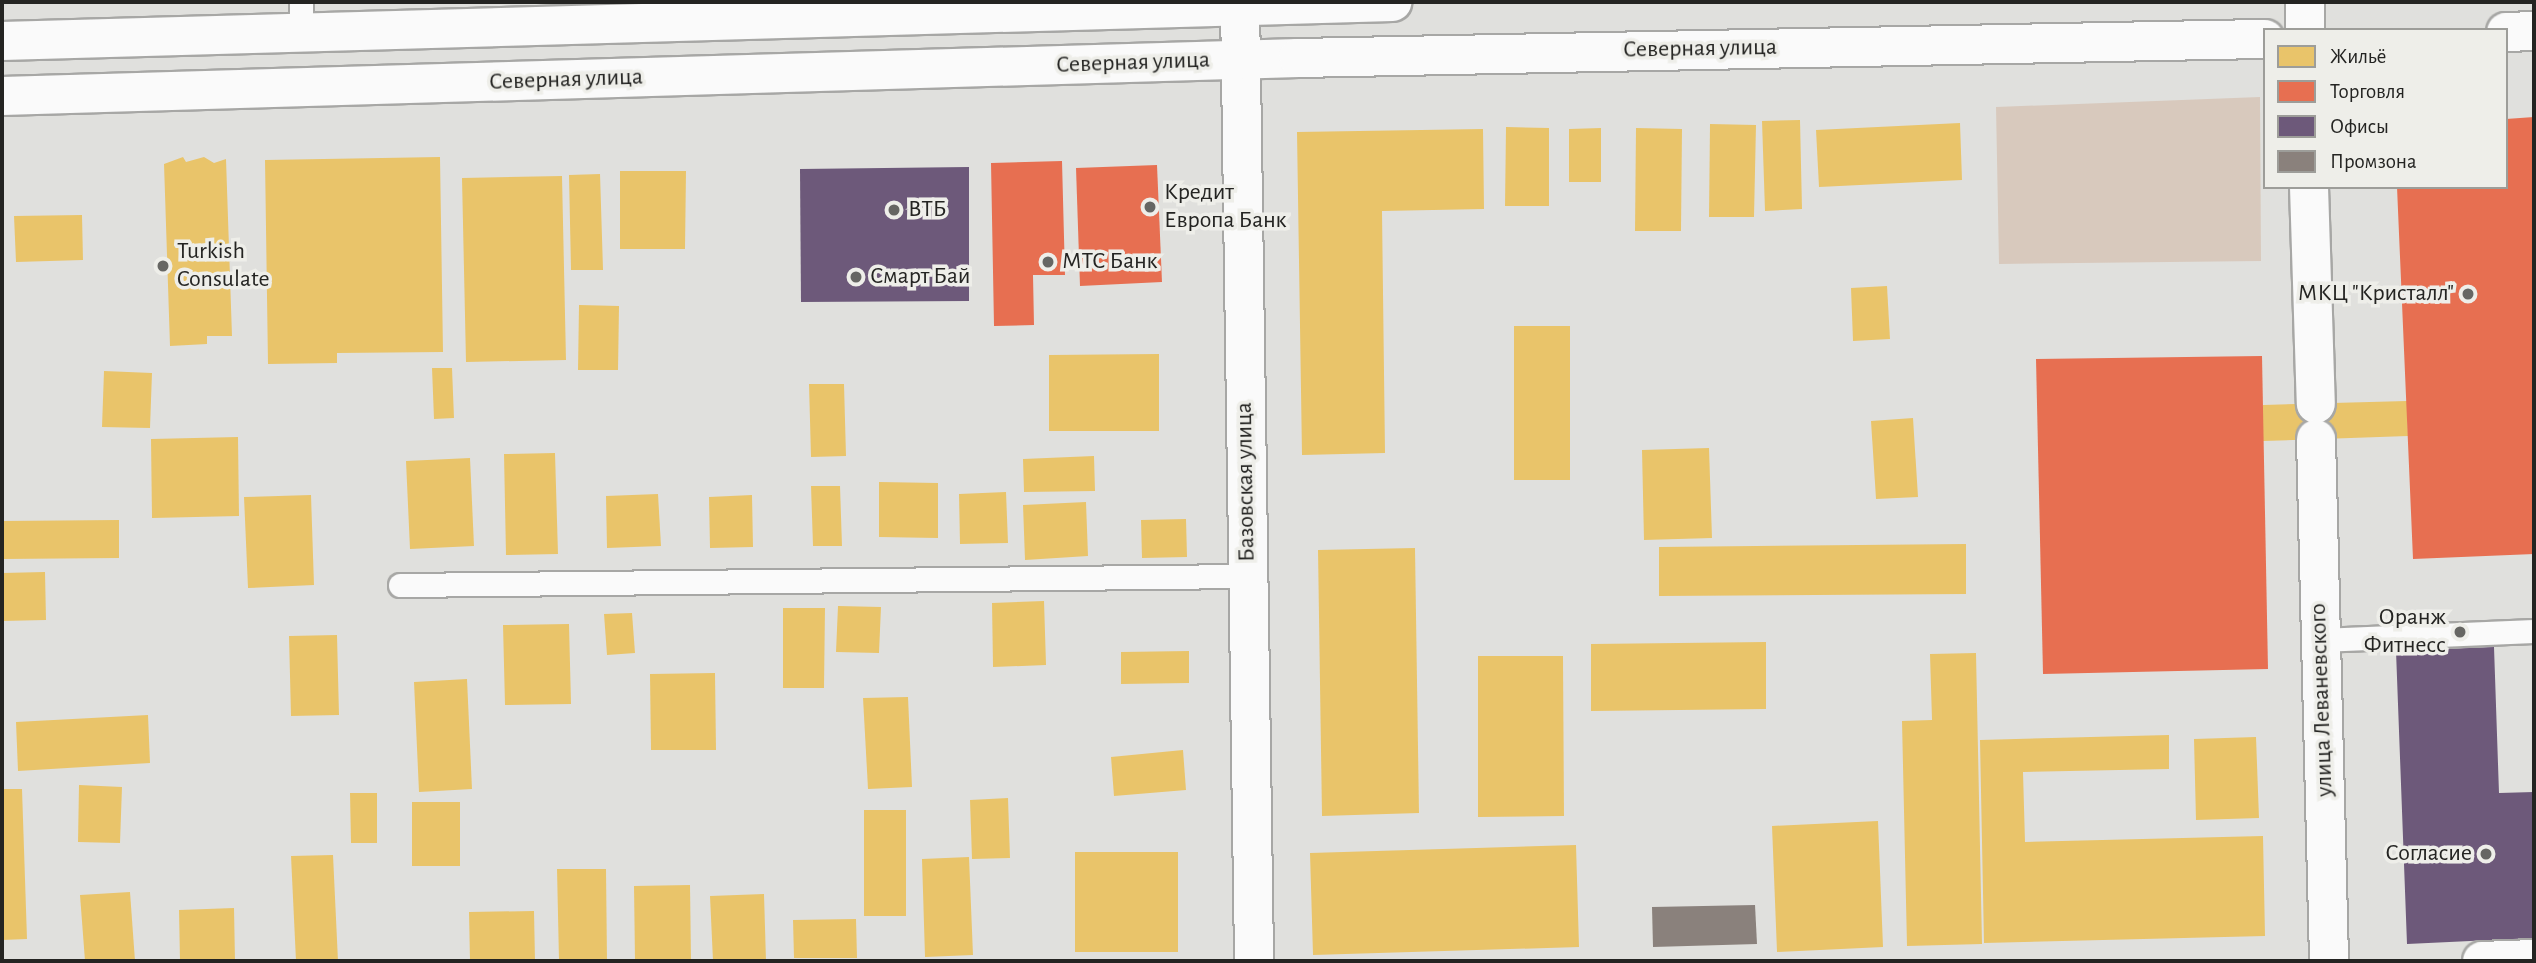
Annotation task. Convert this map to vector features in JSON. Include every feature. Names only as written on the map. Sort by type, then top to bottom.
[{"type":"main road","points":[[2,41],[301,17],[1392,2]]},
{"type":"main road","points":[[2305,2],[2305,28]]},
{"type":"main road","name":"Базовская улица","points":[[1240,3],[1254,961]]},
{"type":"main road","points":[[2508,32],[2534,31]]},
{"type":"main road","name":"Северная улица","points":[[2,96],[1241,60],[2263,39]]},
{"type":"main road","name":"улица Леваневского","points":[[2309,189],[2329,961]]},
{"type":"main road","points":[[2482,961],[2534,959]]},
{"type":"lane","points":[[400,585],[1247,576]]},
{"type":"lane","points":[[2320,640],[2534,631]]},
{"type":"shaded area","points":[[2260,97],[2261,261],[1999,264],[1996,107]]},
{"type":"building: Жильё","points":[[1800,120],[1802,209],[1765,211],[1762,121]]},
{"type":"building: Жильё","points":[[1960,123],[1962,180],[1819,187],[1816,130]]},
{"type":"building: Жильё","points":[[1710,124],[1756,125],[1754,217],[1709,217]]},
{"type":"building: Жильё","points":[[1506,127],[1549,128],[1549,206],[1505,206]]},
{"type":"building: Жильё","points":[[1601,128],[1601,182],[1569,182],[1569,129]]},
{"type":"building: Жильё","points":[[1636,128],[1682,129],[1681,231],[1635,231]]},
{"type":"building: Жильё","points":[[1483,129],[1484,209],[1382,211],[1385,453],[1302,455],[1297,132]]},
{"type":"building: Жильё","points":[[183,157],[186,162],[204,157],[214,163],[226,159],[232,336],[207,336],[207,344],[170,346],[164,164]]},
{"type":"building: Жильё","points":[[440,157],[443,352],[337,353],[337,363],[268,364],[265,160]]},
{"type":"building: Жильё","points":[[620,171],[686,171],[685,249],[620,249]]},
{"type":"building: Жильё","points":[[600,174],[603,270],[571,270],[569,175]]},
{"type":"building: Жильё","points":[[562,176],[566,360],[466,362],[462,178]]},
{"type":"building: Жильё","points":[[82,215],[83,260],[16,262],[14,216]]},
{"type":"building: Жильё","points":[[1887,286],[1890,339],[1853,341],[1851,288]]},
{"type":"building: Жильё","points":[[579,305],[619,306],[618,370],[578,370]]},
{"type":"building: Жильё","points":[[1514,326],[1570,326],[1570,480],[1514,480]]},
{"type":"building: Жильё","points":[[1159,354],[1159,431],[1049,431],[1049,355]]},
{"type":"building: Жильё","points":[[432,368],[452,368],[454,418],[434,419]]},
{"type":"building: Жильё","points":[[104,371],[152,373],[150,428],[102,427]]},
{"type":"building: Жильё","points":[[809,384],[844,384],[846,456],[811,457]]},
{"type":"building: Жильё","points":[[2407,401],[2408,436],[2263,441],[2263,405]]},
{"type":"building: Жильё","points":[[1913,418],[1918,497],[1876,499],[1871,421]]},
{"type":"building: Жильё","points":[[238,437],[239,516],[152,518],[151,439]]},
{"type":"building: Жильё","points":[[1709,448],[1712,538],[1644,540],[1642,450]]},
{"type":"building: Жильё","points":[[555,453],[558,554],[506,555],[504,454]]},
{"type":"building: Жильё","points":[[1094,456],[1095,491],[1024,492],[1023,459]]},
{"type":"building: Жильё","points":[[470,458],[474,546],[410,549],[406,461]]},
{"type":"building: Жильё","points":[[879,482],[938,483],[938,538],[879,537]]},
{"type":"building: Жильё","points":[[811,486],[840,486],[842,546],[813,546]]},
{"type":"building: Жильё","points":[[1006,492],[1008,543],[960,544],[959,494]]},
{"type":"building: Жильё","points":[[658,494],[661,546],[607,548],[606,496]]},
{"type":"building: Жильё","points":[[311,495],[314,585],[248,588],[244,497]]},
{"type":"building: Жильё","points":[[752,495],[753,547],[710,548],[709,497]]},
{"type":"building: Жильё","points":[[1086,502],[1088,556],[1025,560],[1023,505]]},
{"type":"building: Жильё","points":[[1186,519],[1187,557],[1142,558],[1141,520]]},
{"type":"building: Жильё","points":[[119,520],[119,558],[2,559],[2,521]]},
{"type":"building: Жильё","points":[[1966,544],[1966,594],[1659,596],[1659,547]]},
{"type":"building: Жильё","points":[[1415,548],[1419,813],[1322,816],[1318,550]]},
{"type":"building: Жильё","points":[[45,572],[46,620],[2,621],[2,573]]},
{"type":"building: Жильё","points":[[1044,601],[1046,665],[993,667],[992,603]]},
{"type":"building: Жильё","points":[[838,606],[881,607],[879,653],[836,652]]},
{"type":"building: Жильё","points":[[783,608],[825,608],[824,688],[783,688]]},
{"type":"building: Жильё","points":[[632,613],[635,653],[607,655],[604,614]]},
{"type":"building: Жильё","points":[[569,624],[571,704],[505,705],[503,625]]},
{"type":"building: Жильё","points":[[337,635],[339,715],[291,716],[289,636]]},
{"type":"building: Жильё","points":[[1766,642],[1766,709],[1591,711],[1591,644]]},
{"type":"building: Жильё","points":[[1189,651],[1189,683],[1121,684],[1121,652]]},
{"type":"building: Жильё","points":[[1976,653],[1982,944],[1907,946],[1902,721],[1932,720],[1930,654]]},
{"type":"building: Жильё","points":[[1478,656],[1563,656],[1564,816],[1478,817]]},
{"type":"building: Жильё","points":[[715,673],[716,750],[651,750],[650,674]]},
{"type":"building: Жильё","points":[[467,679],[472,789],[419,792],[414,682]]},
{"type":"building: Жильё","points":[[908,697],[912,787],[868,789],[863,698]]},
{"type":"building: Жильё","points":[[148,715],[150,763],[18,771],[16,722]]},
{"type":"building: Жильё","points":[[2169,735],[2169,769],[2023,772],[2025,842],[2263,836],[2265,936],[1984,943],[1980,740]]},
{"type":"building: Жильё","points":[[2256,737],[2259,818],[2196,820],[2194,739]]},
{"type":"building: Жильё","points":[[1183,750],[1186,790],[1114,796],[1111,757]]},
{"type":"building: Жильё","points":[[79,785],[122,787],[120,843],[78,842]]},
{"type":"building: Жильё","points":[[2,789],[22,789],[27,939],[2,940]]},
{"type":"building: Жильё","points":[[350,793],[377,793],[377,843],[351,843]]},
{"type":"building: Жильё","points":[[1008,798],[1010,858],[972,859],[970,800]]},
{"type":"building: Жильё","points":[[412,802],[460,802],[460,866],[412,866]]},
{"type":"building: Жильё","points":[[864,810],[906,810],[906,916],[864,916]]},
{"type":"building: Жильё","points":[[1878,821],[1883,947],[1777,952],[1772,826]]},
{"type":"building: Жильё","points":[[1576,845],[1579,947],[1313,955],[1310,853]]},
{"type":"building: Жильё","points":[[1075,852],[1178,852],[1178,952],[1075,952]]},
{"type":"building: Жильё","points":[[333,855],[338,961],[296,961],[291,856]]},
{"type":"building: Жильё","points":[[969,857],[973,955],[925,957],[922,859]]},
{"type":"building: Жильё","points":[[557,869],[606,869],[607,961],[559,961]]},
{"type":"building: Жильё","points":[[690,885],[691,961],[635,961],[634,886]]},
{"type":"building: Жильё","points":[[130,892],[135,961],[85,961],[80,895]]},
{"type":"building: Жильё","points":[[764,894],[766,961],[713,961],[710,896]]},
{"type":"building: Жильё","points":[[234,908],[235,961],[180,961],[179,910]]},
{"type":"building: Жильё","points":[[534,911],[535,961],[470,961],[469,912]]},
{"type":"building: Жильё","points":[[856,919],[857,958],[794,958],[793,920]]},
{"type":"building: Торговля","name":"МКЦ \"Кристалл\"","points":[[2534,117],[2534,554],[2413,559],[2397,189],[2508,189],[2508,119]]},
{"type":"building: Торговля","points":[[1062,161],[1065,275],[1033,275],[1034,325],[994,326],[991,163]]},
{"type":"building: Торговля","points":[[1157,165],[1162,282],[1080,286],[1076,168]]},
{"type":"building: Торговля","points":[[2262,356],[2268,669],[2043,674],[2036,359]]},
{"type":"building: Офисы","points":[[969,167],[969,301],[801,302],[800,169]]},
{"type":"building: Офисы","points":[[2494,647],[2499,793],[2534,792],[2534,938],[2407,944],[2396,651]]},
{"type":"building: Промзона","points":[[1755,905],[1757,944],[1653,947],[1652,907]]},
{"type":"place","name":"Кредит Европа Банк","points":[[1150,207]]},
{"type":"place","name":"ВТБ","points":[[894,210]]},
{"type":"place","name":"МТС Банк","points":[[1048,262]]},
{"type":"place","name":"Turkish Consulate","points":[[163,266]]},
{"type":"place","name":"Смарт Бай","points":[[856,277]]},
{"type":"place","name":"МКЦ \"Кристалл\"","points":[[2468,294]]},
{"type":"place","name":"Оранж Фитнесс","points":[[2460,632]]},
{"type":"place","name":"Согласие","points":[[2486,854]]}]
